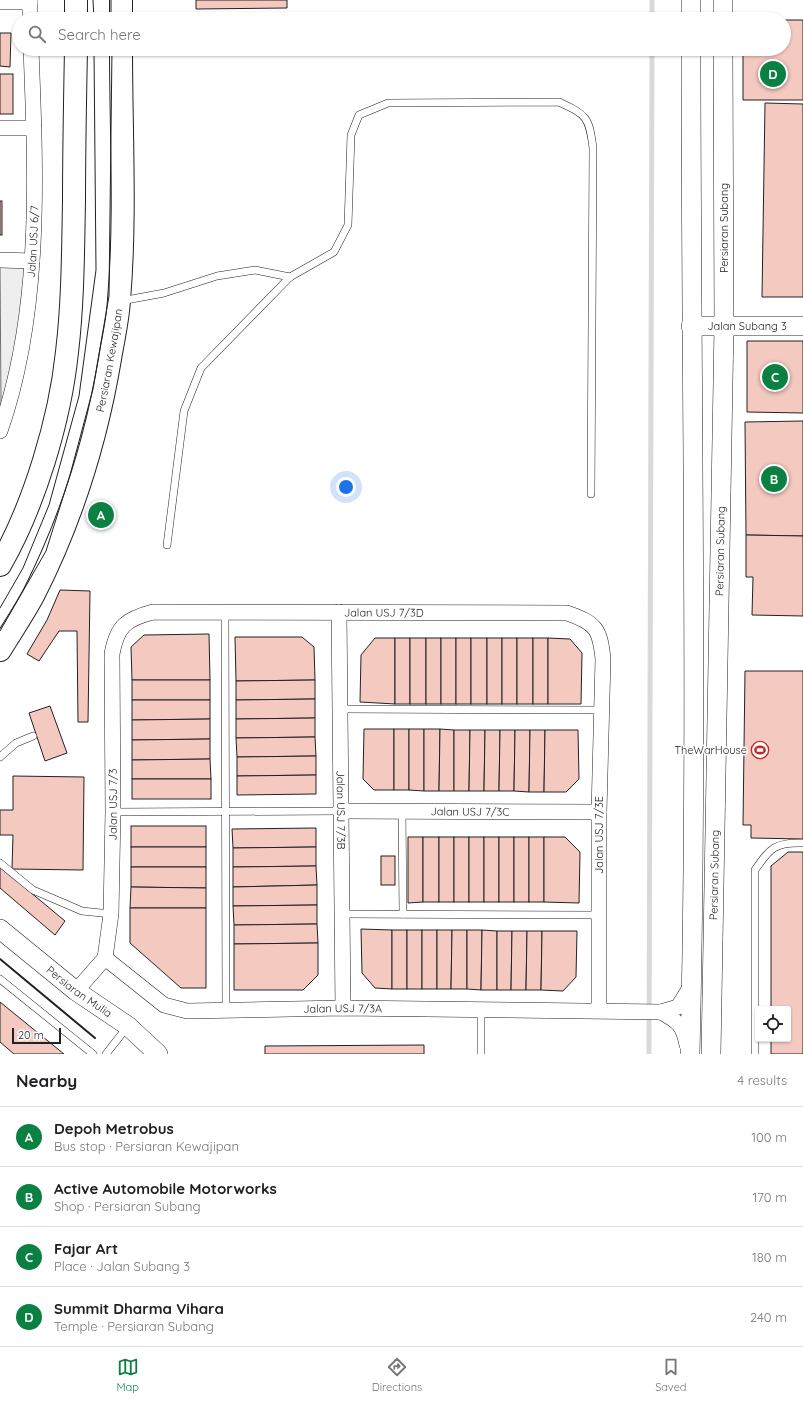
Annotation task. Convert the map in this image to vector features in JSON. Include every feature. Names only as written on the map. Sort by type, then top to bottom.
[{"type":"main road","points":[[76,0],[76,12]]},
{"type":"main road","points":[[121,0],[121,12]]},
{"type":"main road","points":[[0,565],[16,533],[47,450],[67,354],[73,273],[76,56]]},
{"type":"main road","name":"Persiaran Kewajipan","points":[[0,650],[33,596],[58,545],[78,492],[95,436],[119,302],[122,255],[121,56]]},
{"type":"street","points":[[691,0],[691,12]]},
{"type":"street","points":[[723,0],[723,12]]},
{"type":"street","points":[[0,2],[30,1],[30,12]]},
{"type":"street","name":"Jalan USJ 6/7","points":[[0,431],[13,386],[19,358],[32,261],[34,128],[31,56]]},
{"type":"street","name":"Persiaran Subang","points":[[690,1054],[692,986],[694,495],[691,326],[691,56]]},
{"type":"street","name":"Persiaran Subang","points":[[711,1054],[724,326],[723,56]]},
{"type":"street","points":[[0,128],[34,128]]},
{"type":"street","points":[[0,260],[32,261]]},
{"type":"street","name":"Jalan Subang 3","points":[[691,326],[803,326]]},
{"type":"street","name":"Jalan USJ 7/3D","points":[[136,616],[153,612],[567,613],[584,618],[596,628],[601,643],[603,659]]},
{"type":"street","name":"Jalan USJ 7/3B","points":[[339,612],[343,1008]]},
{"type":"street","name":"Jalan USJ 7/3","points":[[105,958],[111,914],[113,812],[112,654],[115,636],[125,624],[136,616]]},
{"type":"street","name":"Jalan USJ 7/3E","points":[[598,1010],[599,812],[603,659]]},
{"type":"street","name":"Jalan USJ 7/3C","points":[[340,811],[599,812]]},
{"type":"street","name":"Persiaran Mulia","points":[[0,929],[76,991],[128,1026],[158,1054]]},
{"type":"street","points":[[76,991],[105,958]]},
{"type":"street","name":"Jalan USJ 7/3A","points":[[105,958],[164,1005],[187,1012],[343,1008],[481,1011],[598,1010],[662,1012]]},
{"type":"street","points":[[662,1012],[678,1007],[692,986]]},
{"type":"street","points":[[662,1012],[676,1020],[684,1030],[690,1054]]},
{"type":"lane","points":[[167,545],[184,411],[202,368],[290,277],[334,252],[348,225],[350,136],[359,115],[388,103],[560,102],[582,113],[590,127],[593,148],[591,494]]},
{"type":"lane","points":[[119,302],[164,293],[217,276],[255,270],[290,277]]},
{"type":"lane","points":[[225,612],[226,1011]]},
{"type":"lane","points":[[340,709],[602,710]]},
{"type":"lane","points":[[0,757],[16,743],[33,736]]},
{"type":"lane","points":[[113,812],[340,811]]},
{"type":"lane","points":[[402,811],[403,914]]},
{"type":"lane","points":[[755,1054],[755,870],[766,853],[777,845],[803,843]]},
{"type":"lane","points":[[0,863],[33,890],[82,911],[111,914]]},
{"type":"lane","points":[[341,914],[599,915]]},
{"type":"lane","points":[[0,979],[93,1054]]},
{"type":"lane","points":[[481,1011],[481,1054]]},
{"type":"lane","points":[[106,1054],[128,1026]]},
{"type":"shaded area","points":[[0,265],[28,267],[13,367],[1,405]]},
{"type":"building","points":[[196,0],[287,0],[287,8],[196,9]]},
{"type":"building","points":[[791,20],[803,20],[803,100],[743,100],[743,56],[791,56]]},
{"type":"building","points":[[0,33],[11,33],[10,67],[0,66]]},
{"type":"building","points":[[0,74],[13,74],[13,114],[0,114]]},
{"type":"building","points":[[765,103],[803,104],[803,297],[762,297]]},
{"type":"building","points":[[0,201],[2,201],[2,235],[0,235]]},
{"type":"building","points":[[747,341],[803,341],[803,413],[747,412]]},
{"type":"building","points":[[803,421],[803,536],[746,535],[745,422]]},
{"type":"building","points":[[746,535],[803,536],[803,616],[752,615],[753,577],[746,577]]},
{"type":"building","points":[[60,590],[90,591],[88,722],[78,722],[77,631],[59,631],[39,661],[27,654],[47,620]]},
{"type":"building","points":[[209,634],[210,680],[132,680],[131,647],[144,635]]},
{"type":"building","points":[[235,637],[302,637],[314,647],[315,680],[236,681]]},
{"type":"building","points":[[375,638],[395,638],[395,704],[360,702],[361,655]]},
{"type":"building","points":[[395,638],[410,638],[410,704],[395,704]]},
{"type":"building","points":[[410,638],[426,638],[426,704],[410,704]]},
{"type":"building","points":[[426,638],[441,638],[441,704],[426,704]]},
{"type":"building","points":[[441,638],[456,638],[456,704],[441,704]]},
{"type":"building","points":[[456,638],[471,638],[471,704],[456,704]]},
{"type":"building","points":[[471,638],[487,638],[487,704],[471,704]]},
{"type":"building","points":[[487,638],[502,638],[502,704],[487,704]]},
{"type":"building","points":[[502,638],[517,638],[517,704],[502,704]]},
{"type":"building","points":[[517,638],[533,638],[533,704],[517,704]]},
{"type":"building","points":[[533,638],[548,638],[548,704],[533,704]]},
{"type":"building","points":[[548,638],[570,639],[582,653],[581,704],[548,704]]},
{"type":"building","points":[[745,671],[803,671],[803,839],[751,838],[751,825],[743,825]]},
{"type":"building","points":[[132,680],[210,680],[210,700],[132,700]]},
{"type":"building","points":[[315,680],[315,699],[236,700],[236,681]]},
{"type":"building","points":[[315,699],[315,718],[236,719],[236,700]]},
{"type":"building","points":[[132,700],[210,700],[210,719],[132,720]]},
{"type":"building","points":[[50,706],[67,753],[45,761],[29,713]]},
{"type":"building","points":[[315,718],[315,737],[236,738],[236,719]]},
{"type":"building","points":[[210,719],[210,739],[132,740],[132,720]]},
{"type":"building","points":[[364,729],[394,729],[394,790],[374,790],[363,779]]},
{"type":"building","points":[[394,729],[409,729],[409,790],[394,790]]},
{"type":"building","points":[[409,729],[424,729],[424,791],[409,790]]},
{"type":"building","points":[[424,729],[440,729],[439,791],[424,791]]},
{"type":"building","points":[[440,729],[454,730],[454,791],[439,791]]},
{"type":"building","points":[[454,730],[470,730],[469,791],[454,791]]},
{"type":"building","points":[[470,730],[485,730],[484,791],[469,791]]},
{"type":"building","points":[[485,730],[500,730],[499,791],[484,791]]},
{"type":"building","points":[[500,730],[515,730],[514,791],[499,791]]},
{"type":"building","points":[[515,730],[530,730],[529,792],[514,791]]},
{"type":"building","points":[[530,730],[545,730],[544,792],[529,792]]},
{"type":"building","points":[[545,730],[578,730],[579,779],[566,792],[544,792]]},
{"type":"building","points":[[315,737],[316,756],[237,757],[236,738]]},
{"type":"building","points":[[210,739],[210,759],[132,760],[132,740]]},
{"type":"building","points":[[316,756],[316,775],[237,776],[237,757]]},
{"type":"building","points":[[210,759],[211,779],[132,779],[132,760]]},
{"type":"building","points":[[316,775],[316,794],[237,795],[237,776]]},
{"type":"building","points":[[13,776],[84,777],[83,870],[12,869],[13,835],[0,835],[0,810],[13,810]]},
{"type":"building","points":[[132,779],[211,779],[211,799],[132,799]]},
{"type":"building","points":[[131,826],[206,826],[206,847],[131,847]]},
{"type":"building","points":[[316,828],[316,847],[233,848],[232,829]]},
{"type":"building","points":[[408,837],[423,837],[423,902],[408,903]]},
{"type":"building","points":[[423,837],[439,837],[439,902],[423,902]]},
{"type":"building","points":[[439,837],[454,837],[454,902],[439,902]]},
{"type":"building","points":[[454,837],[469,837],[469,902],[454,902]]},
{"type":"building","points":[[469,837],[484,837],[484,902],[469,902]]},
{"type":"building","points":[[484,837],[499,837],[499,902],[484,902]]},
{"type":"building","points":[[499,837],[514,837],[514,902],[499,902]]},
{"type":"building","points":[[514,837],[529,837],[529,902],[514,902]]},
{"type":"building","points":[[529,837],[544,837],[544,902],[529,902]]},
{"type":"building","points":[[544,837],[565,837],[580,852],[579,903],[544,902]]},
{"type":"building","points":[[131,847],[206,847],[206,867],[131,867]]},
{"type":"building","points":[[316,847],[316,866],[233,867],[233,848]]},
{"type":"building","points":[[788,852],[803,852],[803,1054],[771,1054],[771,1042],[791,1042],[791,1006],[771,1006],[771,866]]},
{"type":"building","points":[[381,856],[395,856],[395,885],[381,885]]},
{"type":"building","points":[[316,866],[317,885],[233,887],[233,867]]},
{"type":"building","points":[[0,867],[65,921],[55,935],[0,888]]},
{"type":"building","points":[[131,867],[206,867],[206,888],[131,887]]},
{"type":"building","points":[[317,885],[317,905],[233,906],[233,887]]},
{"type":"building","points":[[131,887],[206,888],[206,908],[130,908]]},
{"type":"building","points":[[317,905],[317,924],[234,925],[233,906]]},
{"type":"building","points":[[130,908],[206,908],[206,988],[181,988],[130,943]]},
{"type":"building","points":[[317,924],[318,943],[234,944],[234,925]]},
{"type":"building","points":[[361,929],[392,930],[392,989],[375,988],[362,973]]},
{"type":"building","points":[[392,930],[407,930],[407,989],[392,989]]},
{"type":"building","points":[[407,930],[422,930],[422,989],[407,989]]},
{"type":"building","points":[[422,930],[437,930],[437,989],[422,989]]},
{"type":"building","points":[[437,930],[452,930],[451,989],[437,989]]},
{"type":"building","points":[[452,930],[467,930],[467,989],[451,989]]},
{"type":"building","points":[[467,930],[482,930],[481,990],[467,989]]},
{"type":"building","points":[[482,930],[497,931],[497,990],[481,990]]},
{"type":"building","points":[[497,931],[512,931],[511,990],[497,990]]},
{"type":"building","points":[[512,931],[527,931],[526,990],[511,990]]},
{"type":"building","points":[[527,931],[542,931],[541,990],[526,990]]},
{"type":"building","points":[[542,931],[577,931],[576,977],[563,991],[541,990]]},
{"type":"building","points":[[318,943],[318,975],[303,990],[234,990],[234,944]]},
{"type":"building","points":[[0,1002],[64,1054],[14,1054],[0,1042]]},
{"type":"building","points":[[424,1045],[424,1054],[265,1054],[265,1046]]},
{"type":"waterway","points":[[652,0],[652,12]]},
{"type":"waterway","points":[[649,1054],[652,56]]},
{"type":"tram line","points":[[93,0],[94,12]]},
{"type":"tram line","points":[[111,0],[111,12]]},
{"type":"tram line","points":[[0,608],[23,568],[49,505],[79,396],[96,270],[94,56]]},
{"type":"tram line","points":[[0,631],[46,551],[70,475],[93,389],[109,296],[112,56]]},
{"type":"wall","points":[[0,959],[95,1038]]},
{"type":"place","name":"Summit Dharma Vihara","points":[[773,74]]},
{"type":"place","name":"Fajar Art","points":[[775,377]]},
{"type":"place","name":"Active Automobile Motorworks","points":[[774,479]]},
{"type":"place","name":"Depoh Metrobus","points":[[101,515]]},
{"type":"place","name":"TheWarHouse","points":[[760,750]]}]
